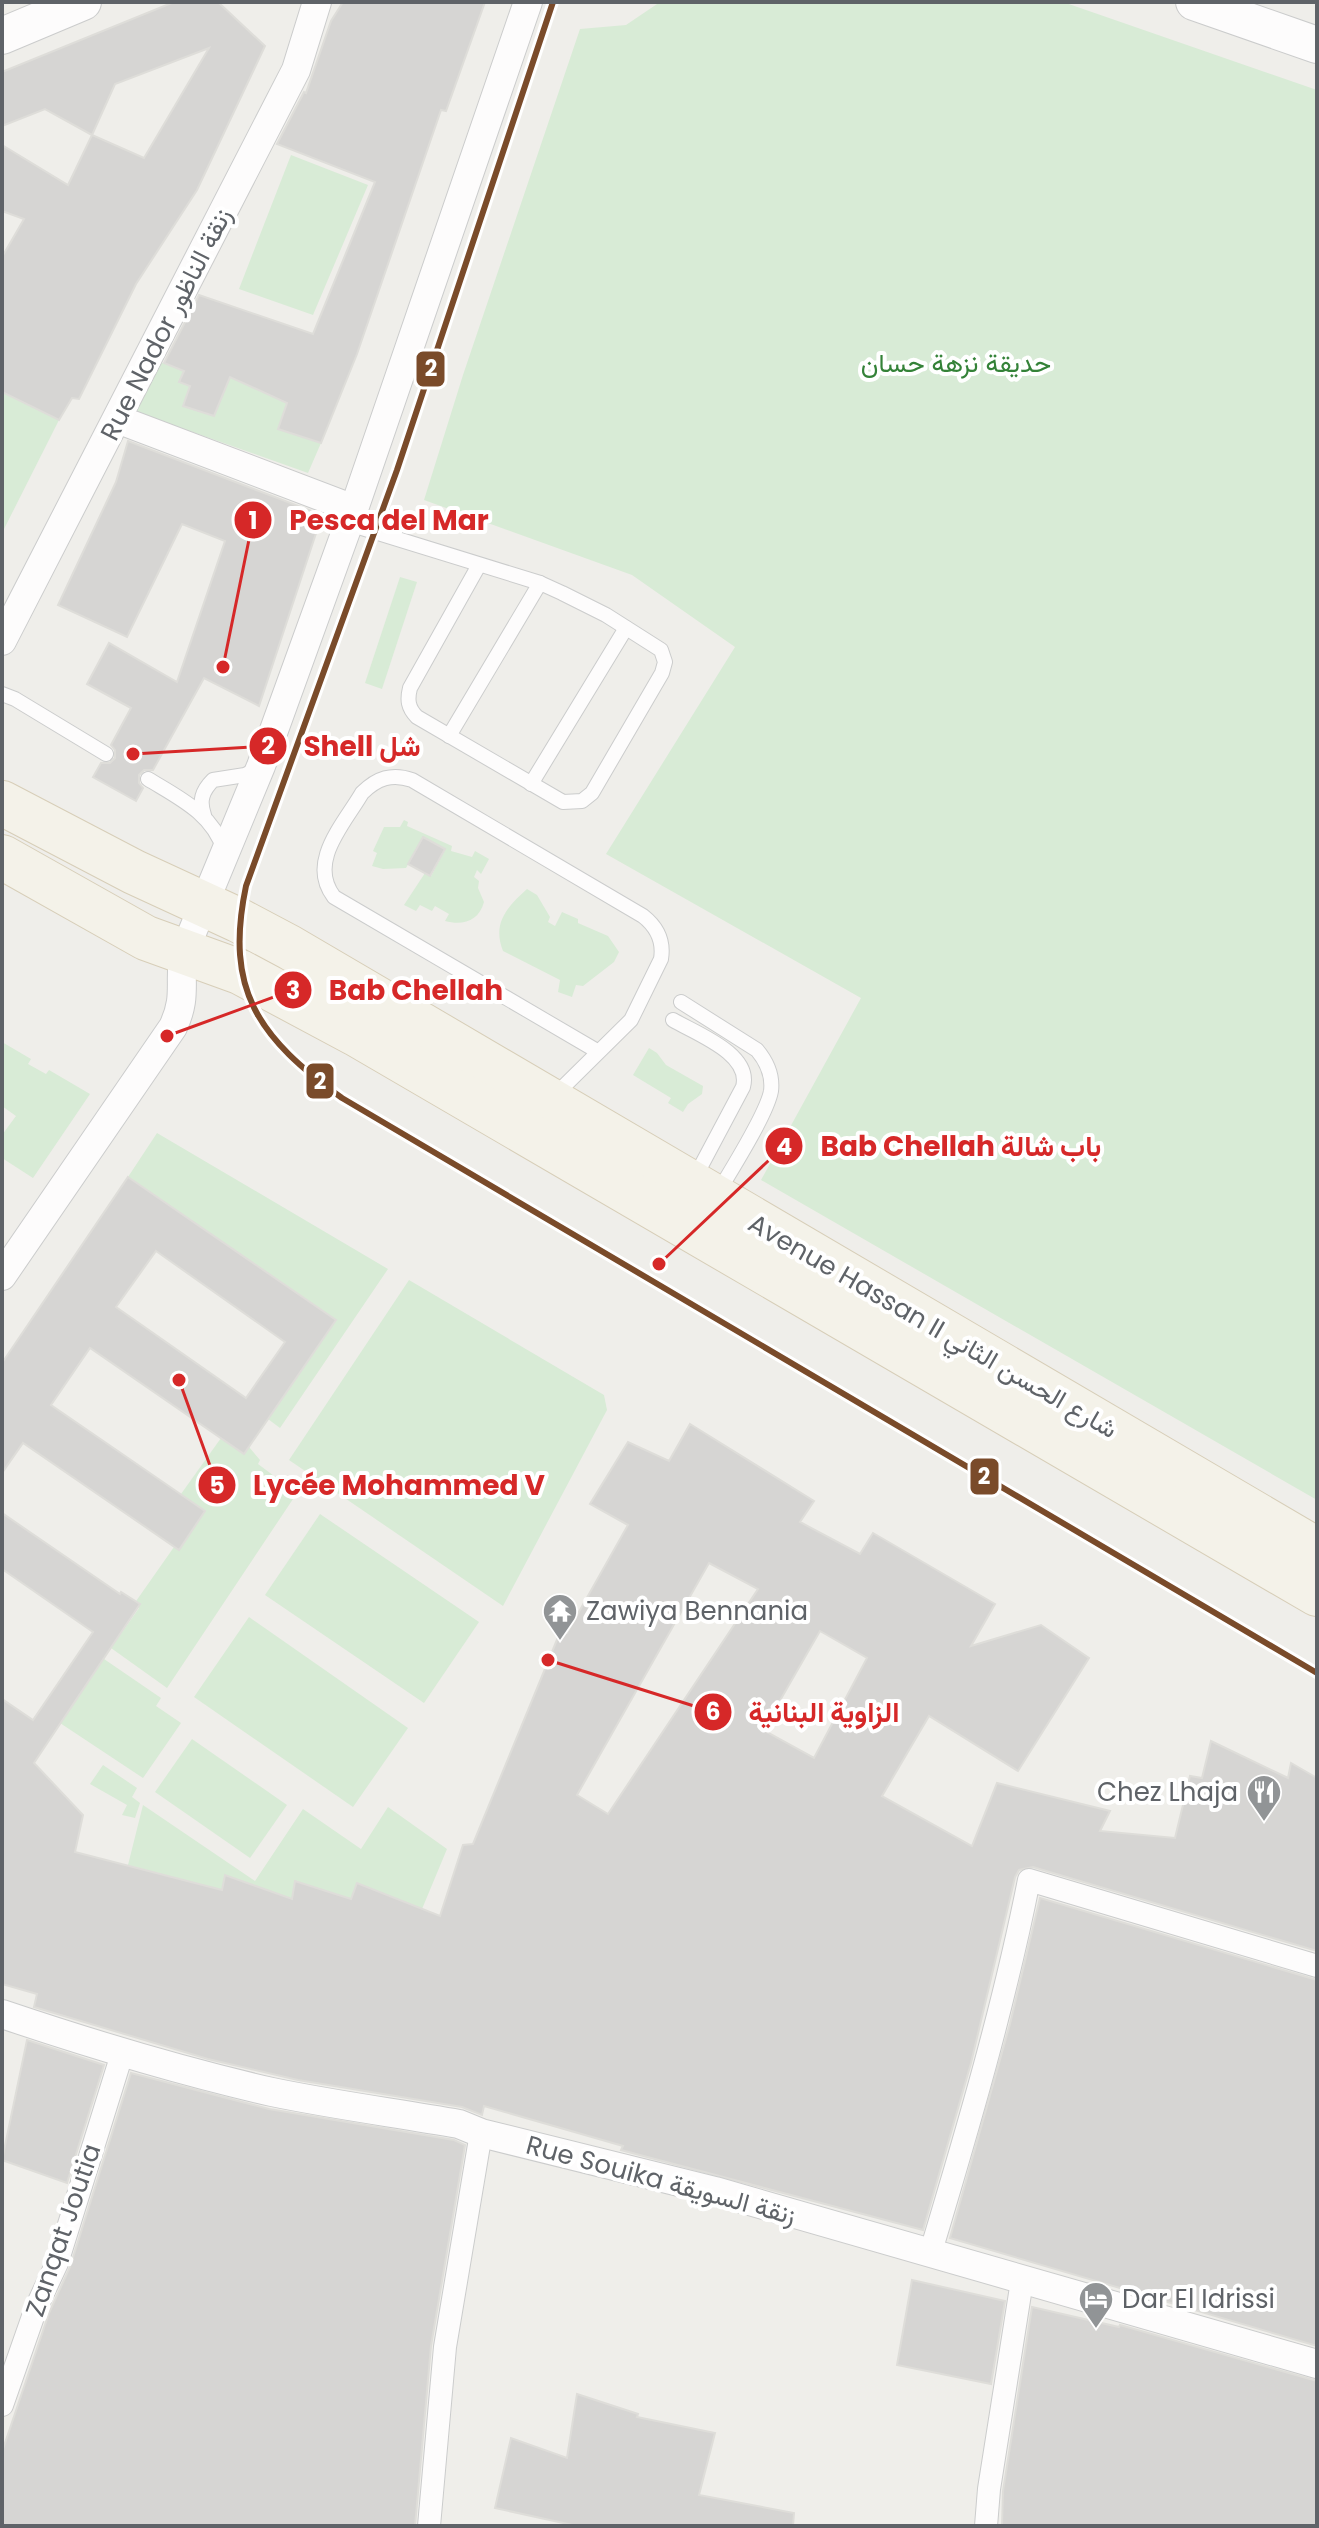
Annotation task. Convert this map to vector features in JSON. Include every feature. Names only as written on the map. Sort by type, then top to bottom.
[{"type":"main road","name":"Avenue Hassan II شارع الحسن الثاني","points":[[2,803],[145,878],[251,926],[289,947],[1317,1550]]},
{"type":"main road","name":"Avenue Hassan II شارع الحسن الثاني","points":[[2,857],[146,938],[240,972],[356,1034],[1317,1594]]},
{"type":"street","points":[[19,20],[83,2]]},
{"type":"street","name":"Rue Nador زنقة الناظور","points":[[2,641],[296,70],[317,2]]},
{"type":"street","points":[[2,1276],[173,1027],[183,999],[181,970],[184,952],[261,766],[352,517],[528,2]]},
{"type":"street","points":[[1194,2],[1317,45]]},
{"type":"street","points":[[117,419],[352,517]]},
{"type":"street","points":[[931,2251],[1014,1959],[1029,1880],[1317,1966]]},
{"type":"street","name":"Rue Souika زنقة السويقة","points":[[2,2014],[122,2054],[275,2092],[459,2124],[481,2133],[715,2191],[1317,2364]]},
{"type":"street","name":"Zanqat Joutia","points":[[2,2405],[36,2308],[57,2263],[122,2054]]},
{"type":"street","points":[[429,2526],[445,2347],[481,2133]]},
{"type":"street","points":[[986,2526],[989,2489],[1022,2281]]},
{"type":"lane","points":[[352,517],[479,565],[540,583],[584,603],[661,650],[665,668],[592,793],[582,801],[569,803],[531,784],[417,717],[412,711],[408,696],[479,565]]},
{"type":"lane","points":[[449,736],[540,583]]},
{"type":"lane","points":[[531,784],[626,628]]},
{"type":"lane","points":[[2,694],[106,754]]},
{"type":"lane","points":[[204,815],[203,792],[213,780],[245,775],[261,766]]},
{"type":"lane","points":[[549,1101],[631,1020],[659,968],[663,949],[657,930],[651,922],[412,780],[390,776],[370,785],[362,793],[326,854],[323,876],[334,897],[597,1051]]},
{"type":"lane","points":[[148,779],[204,815],[218,833],[225,854]]},
{"type":"lane","points":[[681,1002],[757,1050],[764,1059],[771,1080],[768,1103],[703,1191]]},
{"type":"lane","points":[[673,1020],[733,1055],[743,1065],[745,1073],[743,1087],[703,1191]]},
{"type":"green space","name":"حديقة نزهة حسان","points":[[660,2],[1063,2],[1317,90],[1317,1500],[761,1180],[861,998],[606,854],[735,647],[632,575],[424,500],[580,29],[626,25]]},
{"type":"green space","points":[[291,155],[368,185],[313,315],[239,289]]},
{"type":"green space","points":[[160,362],[184,371],[179,382],[190,386],[183,406],[214,416],[230,377],[287,403],[278,429],[321,443],[308,473],[136,412]]},
{"type":"green space","points":[[2,392],[59,420],[2,533]]},
{"type":"green space","points":[[400,577],[417,582],[382,689],[365,683]]},
{"type":"green space","points":[[404,820],[408,822],[407,826],[452,846],[451,851],[472,857],[475,851],[489,859],[481,874],[477,870],[474,877],[479,881],[478,888],[484,902],[474,918],[464,922],[445,921],[449,914],[435,906],[432,911],[420,905],[416,911],[404,905],[425,873],[431,876],[445,850],[423,838],[406,868],[372,866],[377,853],[373,851],[384,827],[400,827]]},
{"type":"green space","points":[[527,889],[537,895],[550,917],[548,922],[555,926],[562,912],[608,936],[619,952],[614,962],[583,986],[576,985],[572,997],[558,992],[560,980],[503,951],[499,932],[503,916]]},
{"type":"green space","points":[[2,1042],[31,1059],[28,1064],[46,1074],[49,1070],[90,1094],[33,1178],[2,1158],[2,1135],[16,1116],[2,1106]]},
{"type":"green space","points":[[649,1048],[666,1065],[703,1086],[702,1094],[683,1112],[668,1103],[671,1098],[633,1075]]},
{"type":"green space","points":[[157,1133],[388,1269],[280,1428],[268,1419],[336,1320],[128,1177]]},
{"type":"green space","points":[[409,1280],[604,1395],[607,1410],[503,1606],[289,1460]]},
{"type":"green space","points":[[221,1438],[244,1454],[249,1447],[260,1460],[258,1464],[297,1493],[167,1688],[111,1648],[139,1608],[134,1604],[174,1547],[179,1549],[205,1511],[181,1494]]},
{"type":"green space","points":[[320,1514],[479,1622],[424,1703],[265,1595]]},
{"type":"green space","points":[[249,1617],[408,1728],[353,1807],[194,1697]]},
{"type":"green space","points":[[104,1659],[161,1698],[156,1706],[181,1723],[143,1778],[60,1723]]},
{"type":"green space","points":[[192,1739],[287,1805],[250,1858],[155,1792]]},
{"type":"green space","points":[[103,1765],[137,1788],[132,1797],[140,1803],[135,1818],[122,1815],[127,1805],[90,1784]]},
{"type":"green space","points":[[143,1805],[255,1881],[303,1809],[361,1849],[388,1807],[447,1849],[422,1909],[357,1883],[351,1899],[296,1882],[290,1905],[225,1875],[222,1890],[128,1865]]},
{"type":"building","points":[[174,2],[218,2],[265,46],[197,190],[136,284],[79,399],[72,398],[59,420],[2,392],[2,257],[24,219],[2,211],[2,145],[68,185],[92,135],[45,109],[2,126],[2,72]],"holes":[[[209,48],[144,158],[92,135],[115,84]]]},
{"type":"building","points":[[343,2],[485,2],[446,111],[441,110],[357,354],[321,443],[278,429],[287,403],[230,377],[214,416],[183,406],[190,386],[179,382],[184,371],[164,363],[199,295],[313,334],[375,182],[277,144],[306,93],[331,21]]},
{"type":"building","points":[[128,441],[322,515],[259,706],[204,678],[153,770],[144,770],[139,775],[143,788],[136,801],[93,777],[101,763],[110,763],[115,758],[111,745],[131,708],[87,684],[109,643],[177,682],[225,541],[182,524],[127,637],[58,605],[116,482]]},
{"type":"building","points":[[423,837],[445,849],[430,876],[408,864]]},
{"type":"building","points":[[128,1177],[336,1320],[244,1454],[90,1348],[51,1405],[205,1511],[179,1550],[23,1443],[2,1473],[2,1363]],"holes":[[[156,1251],[285,1342],[246,1398],[116,1307]]]},
{"type":"building","points":[[690,1424],[814,1501],[800,1522],[860,1554],[873,1533],[995,1604],[971,1646],[1041,1625],[1089,1658],[1018,1771],[929,1716],[882,1796],[972,1846],[997,1783],[1110,1811],[1100,1831],[1175,1838],[1190,1776],[1202,1778],[1211,1741],[1288,1778],[1291,1763],[1317,1778],[1317,1951],[1033,1867],[1019,1870],[971,2063],[923,2230],[621,2150],[623,2146],[484,2106],[482,2115],[462,2107],[298,2080],[208,2059],[34,2007],[37,1994],[2,1984],[2,1699],[33,1720],[93,1632],[2,1569],[2,1513],[120,1594],[140,1604],[34,1763],[83,1815],[75,1852],[222,1890],[225,1875],[292,1899],[295,1881],[351,1899],[357,1883],[440,1916],[463,1845],[473,1844],[561,1630],[567,1633],[628,1525],[590,1504],[628,1442],[669,1461]],"holes":[[[709,1563],[758,1589],[608,1814],[577,1795]],[[820,1631],[867,1658],[814,1758],[763,1730]]]},
{"type":"building","points":[[1040,1898],[1317,1980],[1317,2346],[950,2238],[1010,2024]]},
{"type":"building","points":[[27,2040],[104,2065],[67,2183],[2,2160]]},
{"type":"building","points":[[131,2073],[269,2109],[454,2140],[465,2145],[431,2346],[415,2526],[2,2526],[2,2452],[49,2313],[70,2267]]},
{"type":"building","points":[[912,2280],[1005,2301],[991,2384],[897,2365]]},
{"type":"building","points":[[1032,2307],[1120,2325],[1317,2381],[1317,2526],[1002,2526],[1003,2491]]},
{"type":"building","points":[[577,2394],[638,2414],[637,2417],[715,2433],[699,2495],[794,2513],[793,2526],[577,2526],[495,2508],[511,2438],[567,2458]]},
{"type":"transit line","name":"2","points":[[553,2],[397,470],[246,886],[240,923],[240,955],[245,983],[255,1009],[269,1032],[289,1054],[342,1098],[1317,1673]]},
{"type":"place","name":"Pesca del Mar","points":[[223,667]]},
{"type":"place","name":"Shell شل","points":[[133,754]]},
{"type":"place","name":"Bab Chellah","points":[[167,1036]]},
{"type":"place","name":"Bab Chellah باب شالة","points":[[659,1264]]},
{"type":"place","name":"Lycée Mohammed V","points":[[179,1380]]},
{"type":"place","name":"Zawiya Bennania","points":[[560,1642]]},
{"type":"place","name":"الزاوية البنانية","points":[[548,1660]]},
{"type":"place","name":"Chez Lhaja","points":[[1264,1823]]},
{"type":"place","name":"Dar El Idrissi","points":[[1096,2330]]}]
